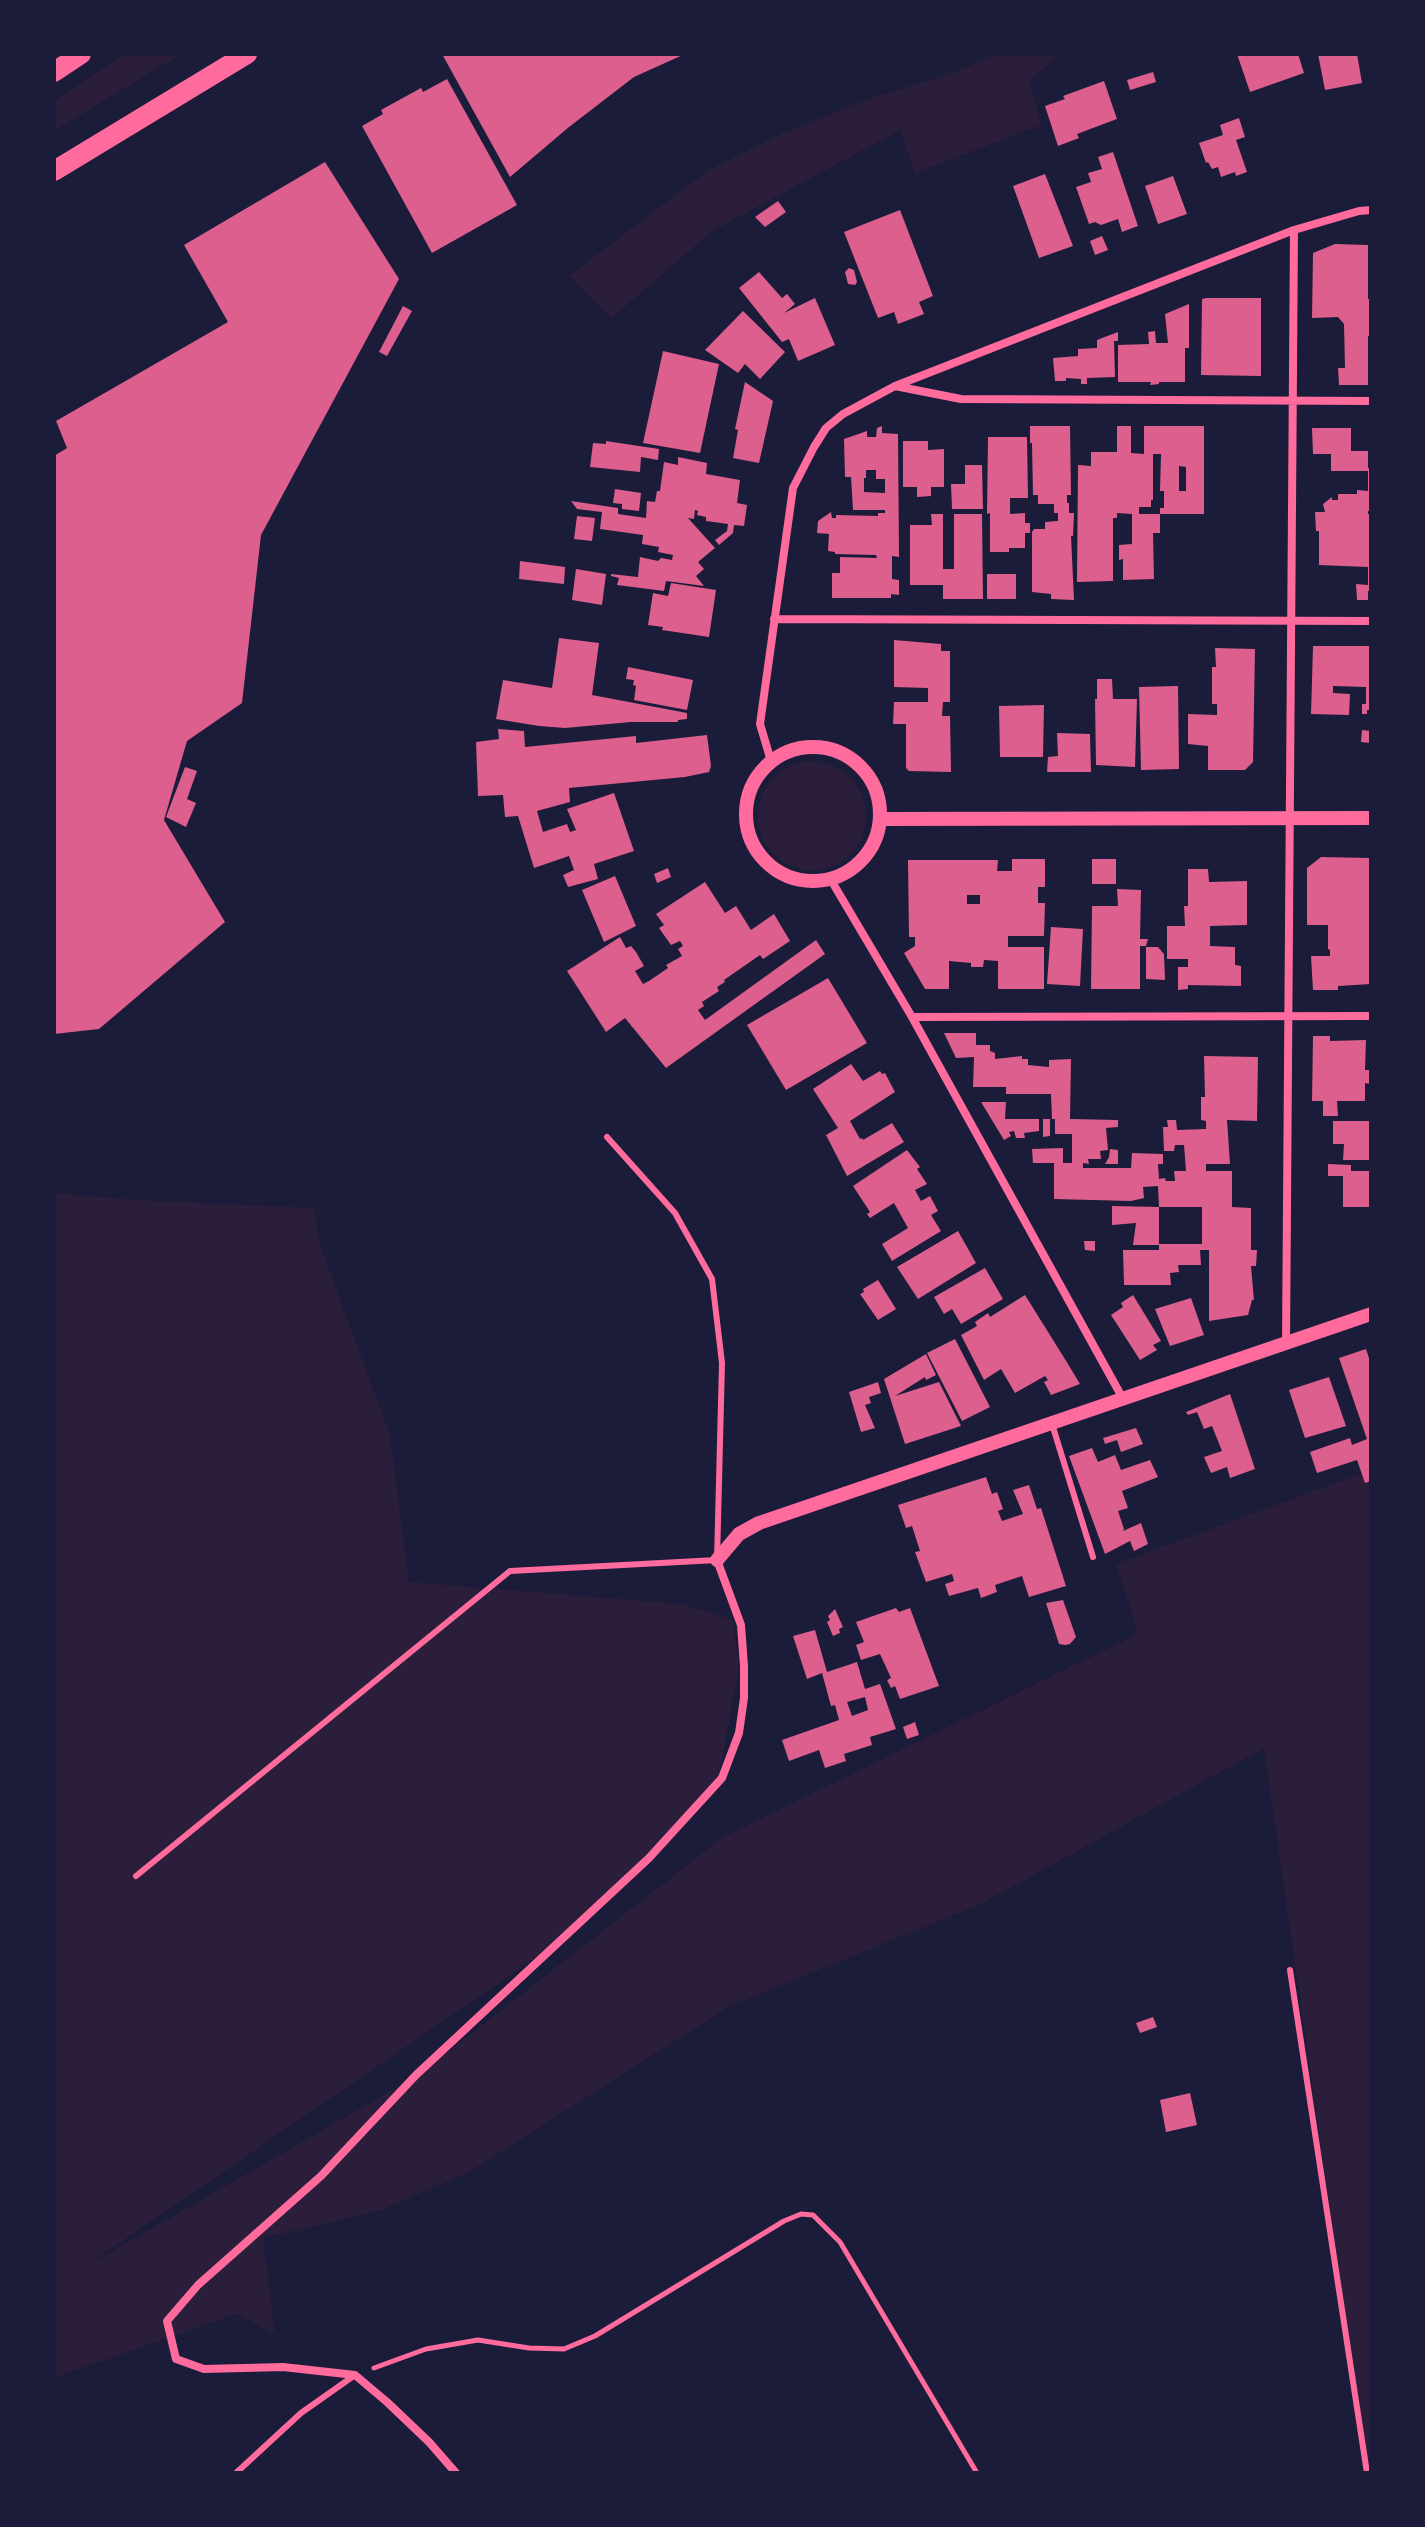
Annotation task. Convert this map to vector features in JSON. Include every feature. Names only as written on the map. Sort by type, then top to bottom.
[{"type":"main road","points":[[54,72],[81,54]]},
{"type":"main road","points":[[54,171],[247,54]]},
{"type":"street","points":[[771,761],[760,724],[793,488],[826,428],[843,414],[895,386],[1294,230],[1371,210]]},
{"type":"street","points":[[1286,1342],[1294,230]]},
{"type":"street","points":[[895,386],[961,399],[1371,401]]},
{"type":"street","points":[[774,619],[1371,621]]},
{"type":"street","points":[[813,746],[835,750],[855,760],[870,776],[879,797],[881,819],[876,840],[865,857],[850,871],[831,880],[810,882],[790,878],[772,868],[758,854],[749,835],[746,815],[748,795],[757,776],[771,761],[791,751],[813,746]]},
{"type":"street","points":[[881,819],[1371,818]]},
{"type":"street","points":[[831,880],[912,1017],[1122,1397]]},
{"type":"street","points":[[912,1017],[1371,1016]]},
{"type":"street","points":[[456,2473],[387,2402],[355,2375],[283,2367],[204,2369],[176,2359],[167,2321],[198,2285],[321,2176],[416,2075],[649,1858],[722,1778],[739,1733],[744,1666],[741,1625],[717,1560],[739,1534],[759,1523],[1371,1314]]},
{"type":"lane","points":[[136,1876],[510,1571],[717,1560],[722,1363],[712,1279],[675,1213],[607,1137]]},
{"type":"lane","points":[[1052,1424],[1093,1557]]},
{"type":"lane","points":[[1290,1970],[1367,2473]]},
{"type":"lane","points":[[236,2473],[301,2413],[355,2375]]},
{"type":"path","points":[[355,2375],[426,2349],[478,2340],[529,2348],[564,2349],[595,2336],[784,2221],[801,2214],[813,2215],[840,2242],[977,2473]]},
{"type":"shaded area","points":[[124,54],[181,54],[54,131],[54,101]]},
{"type":"shaded area","points":[[997,54],[1061,54],[1029,80],[1042,125],[915,173],[900,130],[711,232],[612,318],[569,276],[707,171],[781,134],[871,98],[950,74]]},
{"type":"shaded area","points":[[812,762],[833,766],[850,778],[862,795],[866,816],[862,837],[850,854],[833,866],[812,870],[791,866],[774,854],[762,837],[758,816],[762,795],[774,778],[791,766]]},
{"type":"shaded area","points":[[54,1193],[314,1208],[319,1242],[390,1435],[409,1582],[682,1604],[733,1620],[739,1666],[719,1777],[579,1928],[86,2266],[417,2076],[723,1837],[1138,1634],[1116,1564],[1371,1470],[1371,2473],[1368,2473],[1264,1748],[981,1904],[730,2006],[471,2171],[382,2210],[263,2238],[275,2334],[236,2314],[54,2378]]},
{"type":"building","points":[[442,54],[685,54],[634,77],[510,177]]},
{"type":"building","points":[[1237,54],[1298,54],[1304,73],[1250,92]]},
{"type":"building","points":[[1318,54],[1357,54],[1362,83],[1325,90]]},
{"type":"building","points":[[1153,72],[1156,82],[1130,90],[1127,80]]},
{"type":"building","points":[[447,79],[517,205],[432,253],[362,126],[383,114],[381,110],[421,88],[423,92]]},
{"type":"building","points":[[1104,81],[1117,119],[1077,134],[1079,138],[1058,146],[1045,106]]},
{"type":"building","points":[[1239,118],[1245,137],[1236,140],[1247,172],[1221,177],[1218,167],[1212,169],[1206,163],[1199,143],[1223,135],[1220,125]]},
{"type":"building","points":[[1113,152],[1138,226],[1122,232],[1118,219],[1101,225],[1095,222],[1089,224],[1076,187],[1091,182],[1088,173],[1102,169],[1098,157]]},
{"type":"building","points":[[325,162],[399,279],[261,535],[242,703],[187,741],[164,820],[225,922],[99,1029],[54,1034],[54,456],[67,448],[56,421],[228,322],[184,245]]},
{"type":"building","points":[[1045,174],[1073,246],[1039,258],[1013,186]]},
{"type":"building","points":[[1173,176],[1187,214],[1158,224],[1145,186]]},
{"type":"building","points":[[778,201],[786,212],[765,227],[755,217]]},
{"type":"building","points":[[900,210],[933,296],[919,302],[924,314],[898,324],[894,312],[878,318],[844,232]]},
{"type":"building","points":[[1102,236],[1108,250],[1095,255],[1090,241]]},
{"type":"building","points":[[1335,244],[1368,245],[1371,336],[1368,336],[1368,385],[1339,385],[1338,368],[1345,368],[1344,324],[1338,317],[1312,318],[1313,253]]},
{"type":"building","points":[[849,268],[854,270],[855,285],[848,284],[845,272]]},
{"type":"building","points":[[759,272],[782,298],[787,294],[795,304],[784,313],[815,298],[835,345],[798,361],[789,339],[782,342],[739,288]]},
{"type":"building","points":[[1261,298],[1261,376],[1201,375],[1202,299]]},
{"type":"building","points":[[1189,304],[1185,382],[1150,385],[1151,382],[1118,382],[1118,345],[1149,344],[1148,332],[1155,331],[1156,343],[1168,343],[1165,314]]},
{"type":"building","points":[[403,306],[412,311],[387,356],[379,352]]},
{"type":"building","points":[[743,311],[785,352],[760,379],[745,364],[738,373],[705,350]]},
{"type":"building","points":[[1118,332],[1118,341],[1114,341],[1115,377],[1087,378],[1087,384],[1081,384],[1081,379],[1055,381],[1053,358],[1078,356],[1078,349],[1097,348],[1097,340]]},
{"type":"building","points":[[663,351],[719,364],[700,453],[643,443]]},
{"type":"building","points":[[745,382],[773,401],[759,463],[733,458],[738,430],[735,429]]},
{"type":"building","points":[[882,426],[882,433],[898,434],[899,557],[892,556],[892,579],[899,580],[899,595],[891,594],[891,598],[832,598],[832,573],[840,573],[840,557],[877,558],[876,555],[835,554],[828,551],[829,534],[817,533],[818,521],[831,512],[832,518],[836,515],[878,516],[878,513],[885,513],[885,510],[853,510],[851,477],[845,477],[844,439],[867,431],[867,437],[876,437],[877,428]],"holes":[[[866,470],[876,470],[876,479],[885,479],[885,493],[864,492]]]},
{"type":"building","points":[[1030,426],[1070,426],[1071,495],[1067,495],[1067,503],[1069,513],[1074,513],[1071,536],[1074,600],[1051,599],[1051,594],[1032,592],[1032,532],[1034,529],[1045,529],[1045,522],[1058,521],[1058,513],[1054,513],[1054,504],[1038,504],[1038,495],[1033,495]]},
{"type":"building","points":[[1117,426],[1131,426],[1131,453],[1144,454],[1144,426],[1204,426],[1204,514],[1160,514],[1160,533],[1153,533],[1154,579],[1123,580],[1119,545],[1132,544],[1132,514],[1117,513],[1117,518],[1113,518],[1113,581],[1077,582],[1078,465],[1091,466],[1091,452],[1117,452]],"holes":[[[1153,454],[1161,454],[1160,491],[1164,491],[1164,508],[1160,508],[1160,514],[1139,514],[1139,507],[1151,507]],[[1179,466],[1186,467],[1186,491],[1179,491]]]},
{"type":"building","points":[[1312,428],[1351,428],[1351,451],[1368,451],[1368,468],[1371,468],[1371,511],[1368,514],[1371,514],[1371,591],[1368,591],[1368,600],[1357,600],[1356,584],[1368,585],[1368,567],[1319,565],[1319,531],[1316,531],[1315,512],[1325,512],[1323,504],[1332,497],[1332,500],[1338,500],[1338,494],[1368,491],[1368,471],[1331,471],[1331,454],[1313,454]]},
{"type":"building","points":[[988,437],[1027,437],[1028,498],[1010,498],[1010,514],[1025,513],[1025,523],[1030,523],[1030,533],[1025,533],[1025,548],[990,552]]},
{"type":"building","points":[[606,441],[659,449],[658,460],[641,457],[640,472],[590,467],[593,443],[606,444]]},
{"type":"building","points":[[903,441],[928,441],[928,450],[944,449],[944,487],[931,487],[931,496],[917,497],[917,487],[903,487]]},
{"type":"building","points":[[678,457],[707,463],[706,474],[740,480],[737,503],[747,505],[744,526],[734,525],[733,533],[719,545],[715,540],[727,531],[728,524],[706,521],[706,517],[697,515],[698,511],[695,510],[694,519],[688,518],[715,548],[698,562],[704,569],[696,576],[704,586],[666,581],[664,591],[617,585],[619,578],[611,574],[638,577],[640,557],[658,561],[661,558],[672,560],[673,555],[658,552],[659,547],[642,544],[643,535],[600,529],[602,512],[577,509],[571,501],[618,508],[618,514],[646,518],[647,501],[655,502],[657,491],[660,491],[664,462],[678,465]]},
{"type":"building","points":[[965,465],[982,465],[983,509],[952,509],[951,484],[965,484]]},
{"type":"building","points":[[615,489],[641,493],[639,511],[622,509],[622,504],[613,503]]},
{"type":"building","points":[[931,514],[943,514],[943,569],[954,569],[954,514],[982,514],[983,599],[943,599],[943,585],[910,585],[910,525],[932,525]]},
{"type":"building","points":[[577,516],[595,518],[592,541],[574,539]]},
{"type":"building","points":[[520,561],[565,567],[564,584],[519,579]]},
{"type":"building","points":[[576,569],[606,574],[602,605],[572,600]]},
{"type":"building","points":[[987,574],[1016,574],[1016,599],[987,599]]},
{"type":"building","points":[[671,583],[716,590],[709,637],[648,625],[653,593],[668,596]]},
{"type":"building","points":[[559,638],[599,643],[592,695],[687,713],[687,719],[565,728],[496,719],[503,680],[552,688]]},
{"type":"building","points":[[894,640],[941,644],[941,651],[950,651],[950,702],[943,702],[942,716],[950,716],[951,772],[909,771],[906,768],[906,724],[893,724],[894,702],[928,702],[928,688],[894,687]]},
{"type":"building","points":[[1313,646],[1371,646],[1371,710],[1367,710],[1367,714],[1362,714],[1362,704],[1366,704],[1366,687],[1333,686],[1333,693],[1350,694],[1349,715],[1311,714]]},
{"type":"building","points":[[1215,648],[1255,649],[1253,762],[1245,770],[1208,770],[1208,746],[1188,744],[1188,714],[1217,715],[1217,704],[1212,704]]},
{"type":"building","points":[[628,667],[693,680],[687,710],[634,700],[636,686],[633,685],[634,680],[626,679]]},
{"type":"building","points":[[1097,679],[1112,679],[1113,699],[1137,699],[1135,767],[1096,765]]},
{"type":"building","points":[[1178,686],[1179,769],[1141,770],[1139,687]]},
{"type":"building","points":[[1044,705],[1043,757],[1000,757],[999,706]]},
{"type":"building","points":[[498,729],[524,731],[525,747],[636,736],[636,743],[707,735],[711,766],[709,772],[685,777],[569,788],[570,802],[537,811],[543,832],[567,824],[570,832],[576,830],[567,809],[614,793],[634,851],[594,864],[598,879],[568,887],[563,875],[574,870],[569,856],[534,868],[518,816],[505,817],[503,795],[478,796],[476,742],[499,739]]},
{"type":"building","points":[[1362,730],[1371,731],[1371,743],[1361,742]]},
{"type":"building","points":[[1057,733],[1090,734],[1091,772],[1047,772],[1048,757],[1058,756]]},
{"type":"building","points":[[185,767],[197,771],[187,799],[196,803],[186,827],[166,817]]},
{"type":"building","points":[[1321,857],[1371,858],[1371,984],[1338,986],[1338,990],[1313,990],[1311,956],[1330,956],[1328,925],[1307,925],[1307,868]]},
{"type":"building","points":[[1012,859],[1045,859],[1045,887],[1038,887],[1038,903],[1045,903],[1044,936],[1008,936],[1008,947],[1044,947],[1044,989],[998,989],[998,961],[984,960],[983,967],[949,961],[949,989],[925,989],[904,953],[915,946],[915,937],[909,937],[908,860],[998,860],[997,871],[1012,871]],"holes":[[[967,895],[980,895],[980,904],[967,904]]]},
{"type":"building","points":[[1092,859],[1116,859],[1116,884],[1092,884]]},
{"type":"building","points":[[668,868],[671,877],[657,883],[654,874]]},
{"type":"building","points":[[1188,869],[1208,869],[1209,882],[1247,881],[1247,925],[1210,926],[1210,946],[1235,947],[1235,965],[1241,966],[1241,986],[1188,985],[1188,989],[1178,990],[1178,967],[1188,967],[1188,959],[1167,959],[1167,926],[1185,926]]},
{"type":"building","points":[[615,876],[636,926],[604,942],[582,890]]},
{"type":"building","points":[[705,882],[725,913],[736,906],[751,930],[774,914],[790,941],[763,959],[760,955],[724,980],[717,987],[719,991],[702,1002],[704,1006],[698,1010],[705,1020],[816,940],[825,954],[666,1068],[625,1018],[606,1032],[567,971],[620,937],[626,948],[631,946],[636,952],[644,966],[635,971],[643,984],[649,981],[668,968],[666,965],[682,956],[678,949],[683,946],[680,941],[671,945],[659,928],[664,925],[656,914]]},
{"type":"building","points":[[1117,889],[1141,890],[1140,939],[1148,939],[1146,946],[1140,946],[1140,989],[1091,989],[1092,906],[1118,906]]},
{"type":"building","points":[[1051,927],[1083,929],[1080,986],[1047,984]]},
{"type":"building","points":[[1146,947],[1158,947],[1164,954],[1165,980],[1146,979]]},
{"type":"building","points":[[828,978],[867,1043],[786,1090],[747,1025]]},
{"type":"building","points":[[944,1033],[976,1033],[976,1045],[990,1045],[995,1059],[1022,1056],[1022,1059],[1028,1059],[1028,1065],[1049,1067],[1049,1060],[1071,1059],[1070,1119],[1118,1120],[1118,1127],[1106,1128],[1108,1150],[1100,1151],[1101,1159],[1088,1159],[1089,1164],[1083,1163],[1083,1168],[1131,1168],[1132,1153],[1163,1154],[1163,1164],[1158,1164],[1159,1179],[1175,1181],[1174,1171],[1186,1171],[1184,1145],[1175,1145],[1174,1151],[1164,1151],[1163,1127],[1168,1127],[1167,1120],[1176,1120],[1177,1130],[1206,1129],[1206,1121],[1201,1120],[1201,1097],[1205,1097],[1204,1056],[1258,1057],[1257,1121],[1227,1120],[1230,1164],[1206,1164],[1206,1171],[1232,1171],[1232,1207],[1251,1208],[1251,1250],[1257,1250],[1256,1266],[1251,1266],[1254,1300],[1248,1315],[1209,1321],[1209,1250],[1200,1250],[1201,1265],[1178,1265],[1179,1272],[1170,1273],[1171,1285],[1124,1285],[1123,1250],[1159,1250],[1159,1245],[1133,1245],[1136,1223],[1112,1225],[1112,1206],[1159,1207],[1158,1186],[1143,1187],[1144,1198],[1131,1201],[1054,1199],[1054,1163],[1033,1163],[1032,1149],[1063,1148],[1063,1163],[1072,1163],[1072,1134],[1055,1134],[1051,1094],[1006,1094],[1006,1087],[973,1087],[974,1057],[956,1058]],"holes":[[[1159,1207],[1202,1207],[1202,1244],[1159,1244]]]},
{"type":"building","points":[[1313,1036],[1330,1036],[1330,1041],[1366,1040],[1365,1070],[1371,1070],[1371,1084],[1365,1083],[1365,1101],[1337,1101],[1338,1116],[1323,1116],[1323,1101],[1312,1101]]},
{"type":"building","points":[[851,1064],[863,1081],[880,1071],[885,1073],[895,1092],[850,1121],[860,1139],[892,1123],[904,1142],[847,1176],[826,1135],[838,1128],[813,1089]]},
{"type":"building","points":[[981,1102],[1006,1102],[1005,1119],[1039,1119],[1039,1131],[1024,1133],[1025,1138],[1016,1138],[1014,1131],[1009,1132],[1011,1136],[1004,1140]]},
{"type":"building","points":[[1043,1119],[1050,1119],[1050,1136],[1043,1137]]},
{"type":"building","points":[[1333,1121],[1371,1121],[1371,1160],[1343,1160],[1344,1144],[1333,1144]]},
{"type":"building","points":[[1110,1149],[1118,1150],[1118,1164],[1105,1164]]},
{"type":"building","points":[[907,1150],[920,1167],[917,1169],[927,1184],[915,1190],[921,1201],[930,1196],[938,1211],[931,1215],[941,1231],[892,1261],[882,1244],[908,1228],[894,1203],[870,1218],[867,1214],[870,1212],[853,1186]]},
{"type":"building","points":[[1328,1164],[1351,1165],[1351,1171],[1371,1171],[1371,1207],[1343,1207],[1343,1176],[1328,1176]]},
{"type":"building","points":[[958,1231],[976,1263],[918,1299],[897,1267]]},
{"type":"building","points":[[1084,1241],[1095,1241],[1095,1251],[1085,1250]]},
{"type":"building","points":[[985,1268],[1003,1299],[961,1324],[952,1309],[944,1314],[934,1297]]},
{"type":"building","points":[[878,1280],[896,1309],[878,1320],[860,1294]]},
{"type":"building","points":[[1025,1295],[1080,1384],[1051,1395],[1044,1382],[1048,1380],[1045,1376],[1015,1393],[1001,1369],[984,1380],[961,1335],[977,1326],[975,1322],[988,1313],[990,1317]]},
{"type":"building","points":[[1133,1295],[1161,1341],[1153,1345],[1157,1350],[1140,1360],[1111,1315]]},
{"type":"building","points":[[1191,1298],[1204,1335],[1170,1346],[1155,1309]]},
{"type":"building","points":[[955,1339],[990,1407],[962,1421],[927,1353]]},
{"type":"building","points":[[1366,1349],[1371,1364],[1371,1481],[1365,1483],[1357,1460],[1317,1473],[1310,1452],[1350,1438],[1352,1445],[1367,1439],[1339,1358]]},
{"type":"building","points":[[926,1354],[936,1375],[926,1380],[925,1377],[895,1396],[939,1382],[961,1426],[905,1444],[884,1379]]},
{"type":"building","points":[[1329,1377],[1346,1426],[1305,1438],[1289,1390]]},
{"type":"building","points":[[878,1382],[881,1393],[869,1397],[871,1403],[865,1405],[875,1428],[861,1432],[849,1392]]},
{"type":"building","points":[[1230,1394],[1255,1469],[1230,1478],[1227,1467],[1211,1473],[1204,1457],[1222,1451],[1212,1426],[1204,1429],[1197,1412],[1188,1415],[1186,1412]]},
{"type":"building","points":[[1136,1428],[1143,1444],[1121,1452],[1117,1440],[1105,1444],[1103,1438]]},
{"type":"building","points":[[1092,1448],[1098,1462],[1115,1455],[1121,1470],[1150,1460],[1158,1477],[1122,1491],[1128,1508],[1118,1511],[1123,1531],[1141,1523],[1148,1544],[1134,1551],[1130,1541],[1105,1554],[1069,1456]]},
{"type":"building","points":[[986,1477],[992,1494],[997,1492],[1003,1509],[998,1511],[1002,1521],[1023,1514],[1013,1490],[1029,1485],[1037,1509],[1041,1508],[1066,1586],[1029,1597],[1022,1576],[995,1585],[997,1592],[981,1598],[978,1588],[949,1596],[945,1584],[954,1581],[952,1574],[926,1582],[915,1552],[920,1551],[912,1526],[906,1528],[898,1505]]},
{"type":"building","points":[[1063,1600],[1076,1637],[1065,1645],[1059,1644],[1046,1603]]},
{"type":"building","points":[[896,1608],[899,1612],[910,1608],[939,1686],[900,1699],[895,1686],[891,1688],[887,1680],[891,1678],[880,1654],[861,1660],[856,1645],[864,1642],[856,1622]]},
{"type":"building","points":[[835,1609],[843,1627],[839,1629],[840,1633],[833,1636],[827,1622]]},
{"type":"building","points":[[815,1630],[827,1672],[857,1662],[865,1689],[880,1684],[896,1729],[870,1737],[872,1745],[844,1754],[846,1761],[825,1768],[819,1750],[789,1761],[782,1740],[839,1720],[835,1705],[831,1706],[822,1673],[807,1679],[793,1636]],"holes":[[[865,1697],[868,1710],[852,1716],[847,1702]]]},
{"type":"building","points":[[915,1722],[919,1735],[907,1739],[903,1727]]},
{"type":"building","points":[[1153,2017],[1157,2027],[1140,2033],[1136,2023]]},
{"type":"building","points":[[1190,2093],[1197,2125],[1166,2132],[1160,2100]]}]
